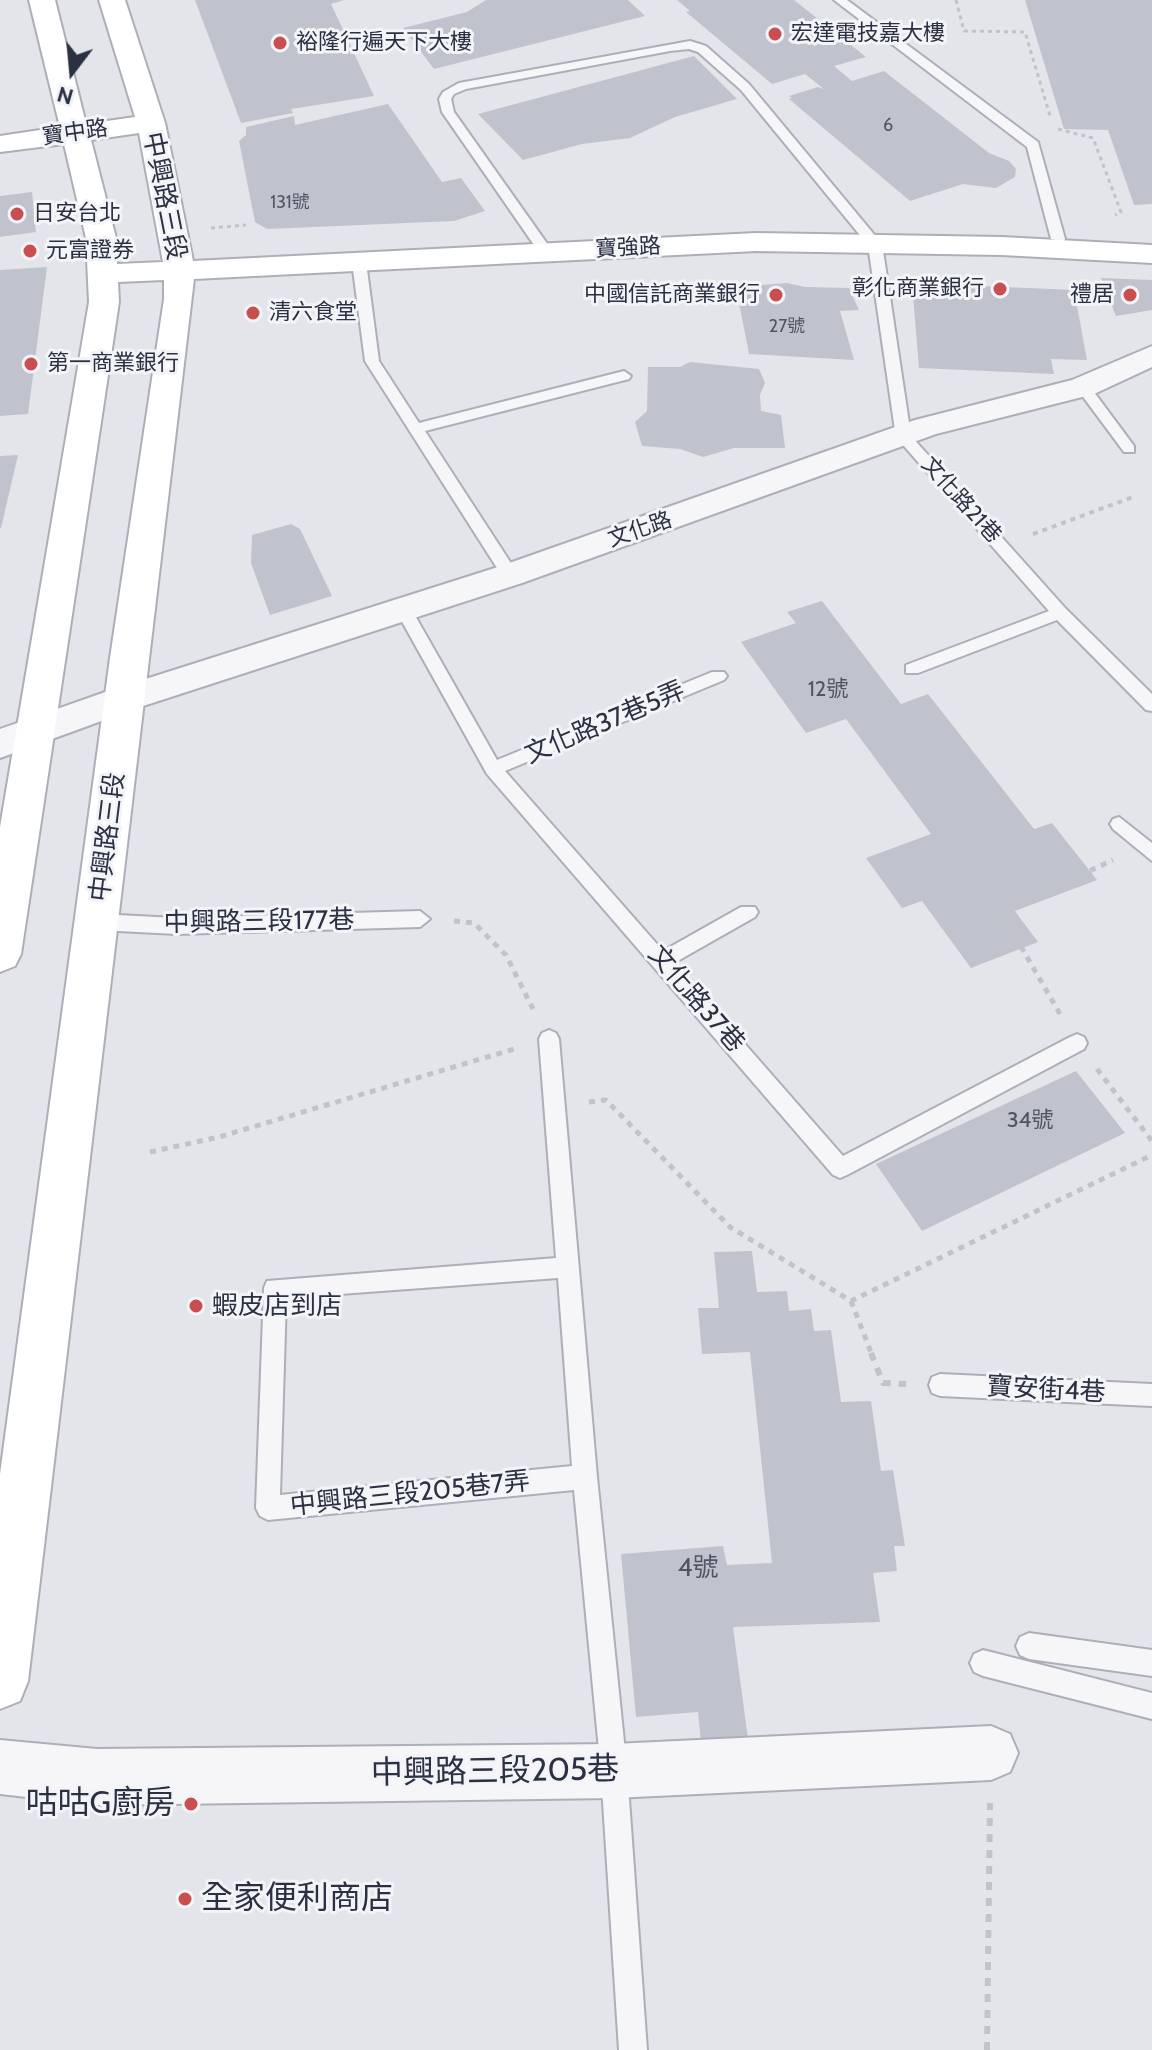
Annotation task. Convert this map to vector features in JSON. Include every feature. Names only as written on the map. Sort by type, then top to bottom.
[{"type":"street","points":[[0,954],[4,913],[98,355],[105,274],[101,238],[77,133],[42,0]]},
{"type":"street","name":"中興路三段","points":[[0,1681],[124,699],[179,299],[179,270],[166,187],[151,123],[112,0]]},
{"type":"street","name":"寶中路","points":[[0,144],[151,123]]},
{"type":"street","name":"寶強路","points":[[105,274],[756,242],[1152,254]]},
{"type":"street","name":"文化路","points":[[0,744],[124,699],[510,575],[926,427],[1083,387],[1152,355]]},
{"type":"street","name":"中興路三段205巷","points":[[0,1767],[97,1777],[614,1771],[991,1753]]},
{"type":"lane","points":[[840,0],[1033,145],[1058,239]]},
{"type":"lane","points":[[546,252],[448,112],[445,99],[449,92],[463,86],[690,45],[702,49],[745,87],[875,244]]},
{"type":"lane","name":"文化路21巷","points":[[875,244],[904,437],[1060,613],[1152,705]]},
{"type":"lane","points":[[359,262],[372,361],[510,575]]},
{"type":"lane","points":[[417,428],[624,376]]},
{"type":"lane","points":[[1083,387],[1129,449]]},
{"type":"lane","name":"文化路37巷","points":[[403,609],[493,769],[663,960],[840,1168],[1077,1043]]},
{"type":"lane","points":[[912,669],[1060,613]]},
{"type":"lane","name":"文化路37巷5弄","points":[[493,769],[718,676]]},
{"type":"lane","points":[[1119,824],[1148,850]]},
{"type":"lane","points":[[663,960],[748,912]]},
{"type":"lane","name":"中興路三段177巷","points":[[98,922],[176,926],[420,919]]},
{"type":"lane","points":[[549,1039],[585,1477],[614,1771],[633,2050]]},
{"type":"lane","name":"中興路三段205巷7弄","points":[[568,1267],[275,1288],[268,1508],[585,1477]]},
{"type":"lane","name":"寶安街4巷","points":[[940,1385],[1152,1395]]},
{"type":"lane","points":[[1029,1646],[1152,1663]]},
{"type":"lane","points":[[983,1663],[1152,1706]]},
{"type":"path","points":[[1002,546],[1133,497]]},
{"type":"path","points":[[1148,850],[1001,912],[1077,1043],[1152,1141]]},
{"type":"path","points":[[150,1152],[219,1137],[549,1039],[506,955],[474,923],[420,919]]},
{"type":"path","points":[[555,1106],[606,1100],[730,1227],[851,1301],[883,1383],[940,1385]]},
{"type":"path","points":[[851,1301],[1152,1155]]},
{"type":"path","points":[[987,2050],[991,1753]]},
{"type":"building","name":"裕隆行遍天下大樓","points":[[195,0],[344,0],[331,4],[374,96],[291,109],[293,113],[241,123]]},
{"type":"building","points":[[486,0],[628,0],[645,16],[434,69],[403,28],[467,12]]},
{"type":"building","points":[[677,0],[794,0],[866,57],[834,66],[852,81],[884,71],[989,153],[1009,161],[1016,169],[1015,177],[996,188],[963,184],[910,201],[789,99],[792,98],[789,96],[818,87],[824,89],[805,74],[772,84],[686,12],[690,11]]},
{"type":"building","points":[[1025,0],[1152,0],[1152,204],[1134,205],[1108,130],[1064,129]]},
{"type":"building","points":[[694,56],[737,99],[675,117],[630,138],[582,144],[523,160],[478,114]]},
{"type":"building","points":[[388,104],[442,182],[461,178],[485,211],[454,221],[267,229],[255,222],[239,141],[246,135],[246,127],[294,116],[295,125]]},
{"type":"building","name":"日安台北","points":[[32,192],[36,232],[0,237],[0,196]]},
{"type":"building","points":[[47,267],[28,414],[0,416],[0,270]]},
{"type":"building","name":"禮居","points":[[1101,278],[1152,280],[1152,310],[1116,316]]},
{"type":"building","points":[[787,283],[805,287],[849,288],[859,310],[840,311],[854,360],[749,354],[736,287]]},
{"type":"building","points":[[912,283],[1074,290],[1087,360],[1051,359],[1054,374],[919,368]]},
{"type":"building","points":[[690,362],[759,369],[765,383],[760,395],[761,411],[781,415],[785,448],[734,448],[703,457],[680,449],[642,446],[635,422],[647,411],[648,367],[680,367]]},
{"type":"building","points":[[18,455],[1,528],[0,528],[0,456]]},
{"type":"building","points":[[291,524],[300,529],[332,596],[270,615],[251,563],[252,535]]},
{"type":"building","points":[[822,601],[901,704],[928,694],[1034,829],[1052,823],[1097,880],[1015,911],[1038,942],[971,968],[922,901],[902,908],[866,858],[931,834],[846,719],[806,733],[741,642],[796,623],[787,612]]},
{"type":"building","points":[[1076,1071],[1125,1133],[922,1231],[876,1164]]},
{"type":"building","points":[[752,1251],[757,1292],[787,1291],[789,1311],[811,1309],[814,1331],[831,1330],[841,1402],[871,1401],[881,1471],[893,1470],[905,1546],[894,1546],[897,1571],[873,1573],[880,1622],[733,1627],[748,1739],[701,1742],[698,1712],[636,1717],[621,1554],[723,1546],[727,1565],[772,1563],[750,1352],[702,1354],[698,1308],[719,1308],[714,1252]]},
{"type":"place","name":"宏達電技嘉大樓","points":[[775,34]]},
{"type":"place","name":"裕隆行遍天下大樓","points":[[280,43]]},
{"type":"place","name":"日安台北","points":[[17,214]]},
{"type":"place","name":"元富證券","points":[[30,251]]},
{"type":"place","name":"彰化商業銀行","points":[[1000,289]]},
{"type":"place","name":"中國信託商業銀行","points":[[776,295]]},
{"type":"place","name":"禮居","points":[[1130,295]]},
{"type":"place","name":"清六食堂","points":[[253,313]]},
{"type":"place","name":"第一商業銀行","points":[[31,364]]},
{"type":"place","name":"蝦皮店到店","points":[[196,1306]]},
{"type":"place","name":"咕咕G廚房","points":[[191,1804]]},
{"type":"place","name":"全家便利商店","points":[[185,1899]]}]
